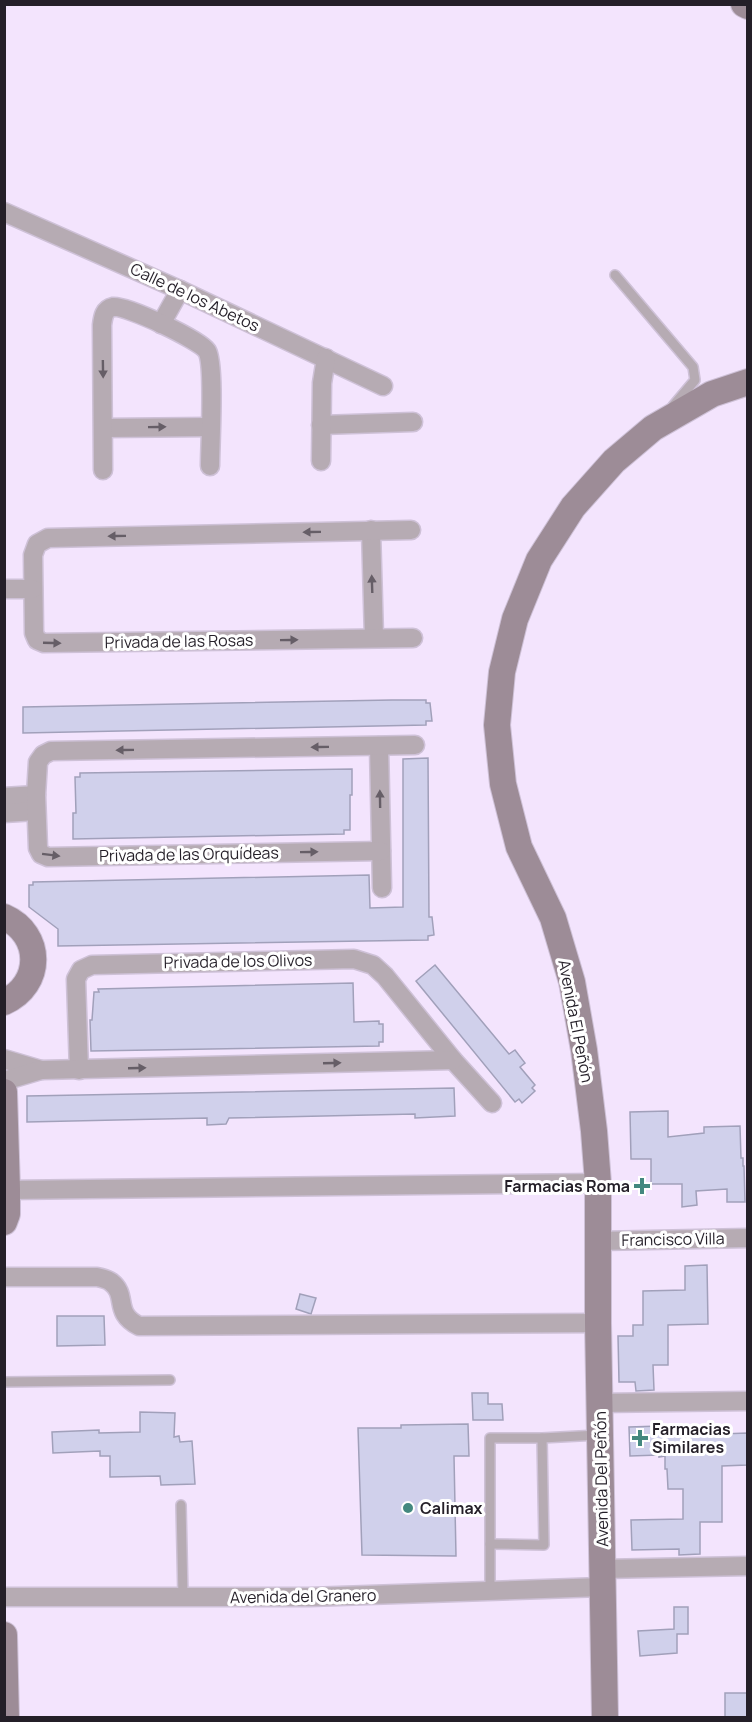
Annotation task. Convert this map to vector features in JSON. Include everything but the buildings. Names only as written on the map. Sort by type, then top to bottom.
[{"type":"street","name":"Calle de los Abetos","points":[[4,212],[180,290],[383,386]]},
{"type":"street","points":[[161,324],[180,290]]},
{"type":"street","points":[[103,470],[102,325],[105,311],[112,307],[122,307],[161,324],[195,340],[207,350],[211,367],[210,466]]},
{"type":"street","points":[[321,461],[322,383],[326,358]]},
{"type":"street","name":"Avenida El Peñón","points":[[598,1241],[598,1183],[584,1050],[572,982],[553,918],[519,847],[503,784],[497,725],[502,672],[515,619],[539,560],[573,507],[614,461],[653,428],[712,394],[747,382]]},
{"type":"street","points":[[321,425],[413,422]]},
{"type":"street","points":[[104,428],[210,427]]},
{"type":"street","points":[[371,530],[374,638]]},
{"type":"street","name":"Privada de las Rosas","points":[[411,530],[48,538],[37,544],[33,555],[33,633],[37,640],[44,644],[413,638]]},
{"type":"street","points":[[4,589],[33,589]]},
{"type":"street","name":"Privada de las Orquídeas","points":[[381,851],[48,856],[41,854],[38,848],[36,803],[38,762],[43,754],[51,751],[415,745]]},
{"type":"street","points":[[378,746],[382,888]]},
{"type":"street","points":[[4,797],[36,803]]},
{"type":"street","points":[[4,813],[36,803]]},
{"type":"street","points":[[4,916],[21,927],[28,937],[33,959],[28,982],[21,992],[4,1002]]},
{"type":"street","name":"Privada de los Olivos","points":[[79,1070],[76,979],[81,970],[92,965],[354,959],[373,965],[385,976],[453,1060],[492,1103]]},
{"type":"street","points":[[4,1059],[41,1070],[453,1060]]},
{"type":"street","points":[[4,1081],[41,1070]]},
{"type":"street","points":[[4,1092],[7,1190],[7,1214],[4,1222]]},
{"type":"street","points":[[7,1190],[598,1183]]},
{"type":"street","name":"Francisco Villa","points":[[598,1241],[747,1238]]},
{"type":"street","name":"Avenida Del Peñón","points":[[598,1241],[604,1718]]},
{"type":"street","points":[[4,1277],[97,1276],[110,1281],[119,1291],[123,1314],[129,1321],[139,1326],[598,1323]]},
{"type":"street","points":[[600,1404],[747,1401]]},
{"type":"street","name":"Avenida del Granero","points":[[4,1597],[309,1597],[490,1591],[602,1578],[747,1566]]},
{"type":"street","points":[[4,1635],[6,1718]]},
{"type":"lane","points":[[615,275],[693,367],[695,380],[653,428]]},
{"type":"lane","points":[[4,1382],[170,1380]]},
{"type":"lane","points":[[490,1591],[490,1438],[600,1435]]},
{"type":"lane","points":[[490,1544],[544,1545],[542,1438]]},
{"type":"lane","points":[[181,1505],[183,1597]]},
{"type":"place","name":"Farmacias Roma","points":[[642,1186]]},
{"type":"place","name":"Farmacias Similares","points":[[640,1438]]},
{"type":"place","name":"Calimax","points":[[408,1508]]}]
